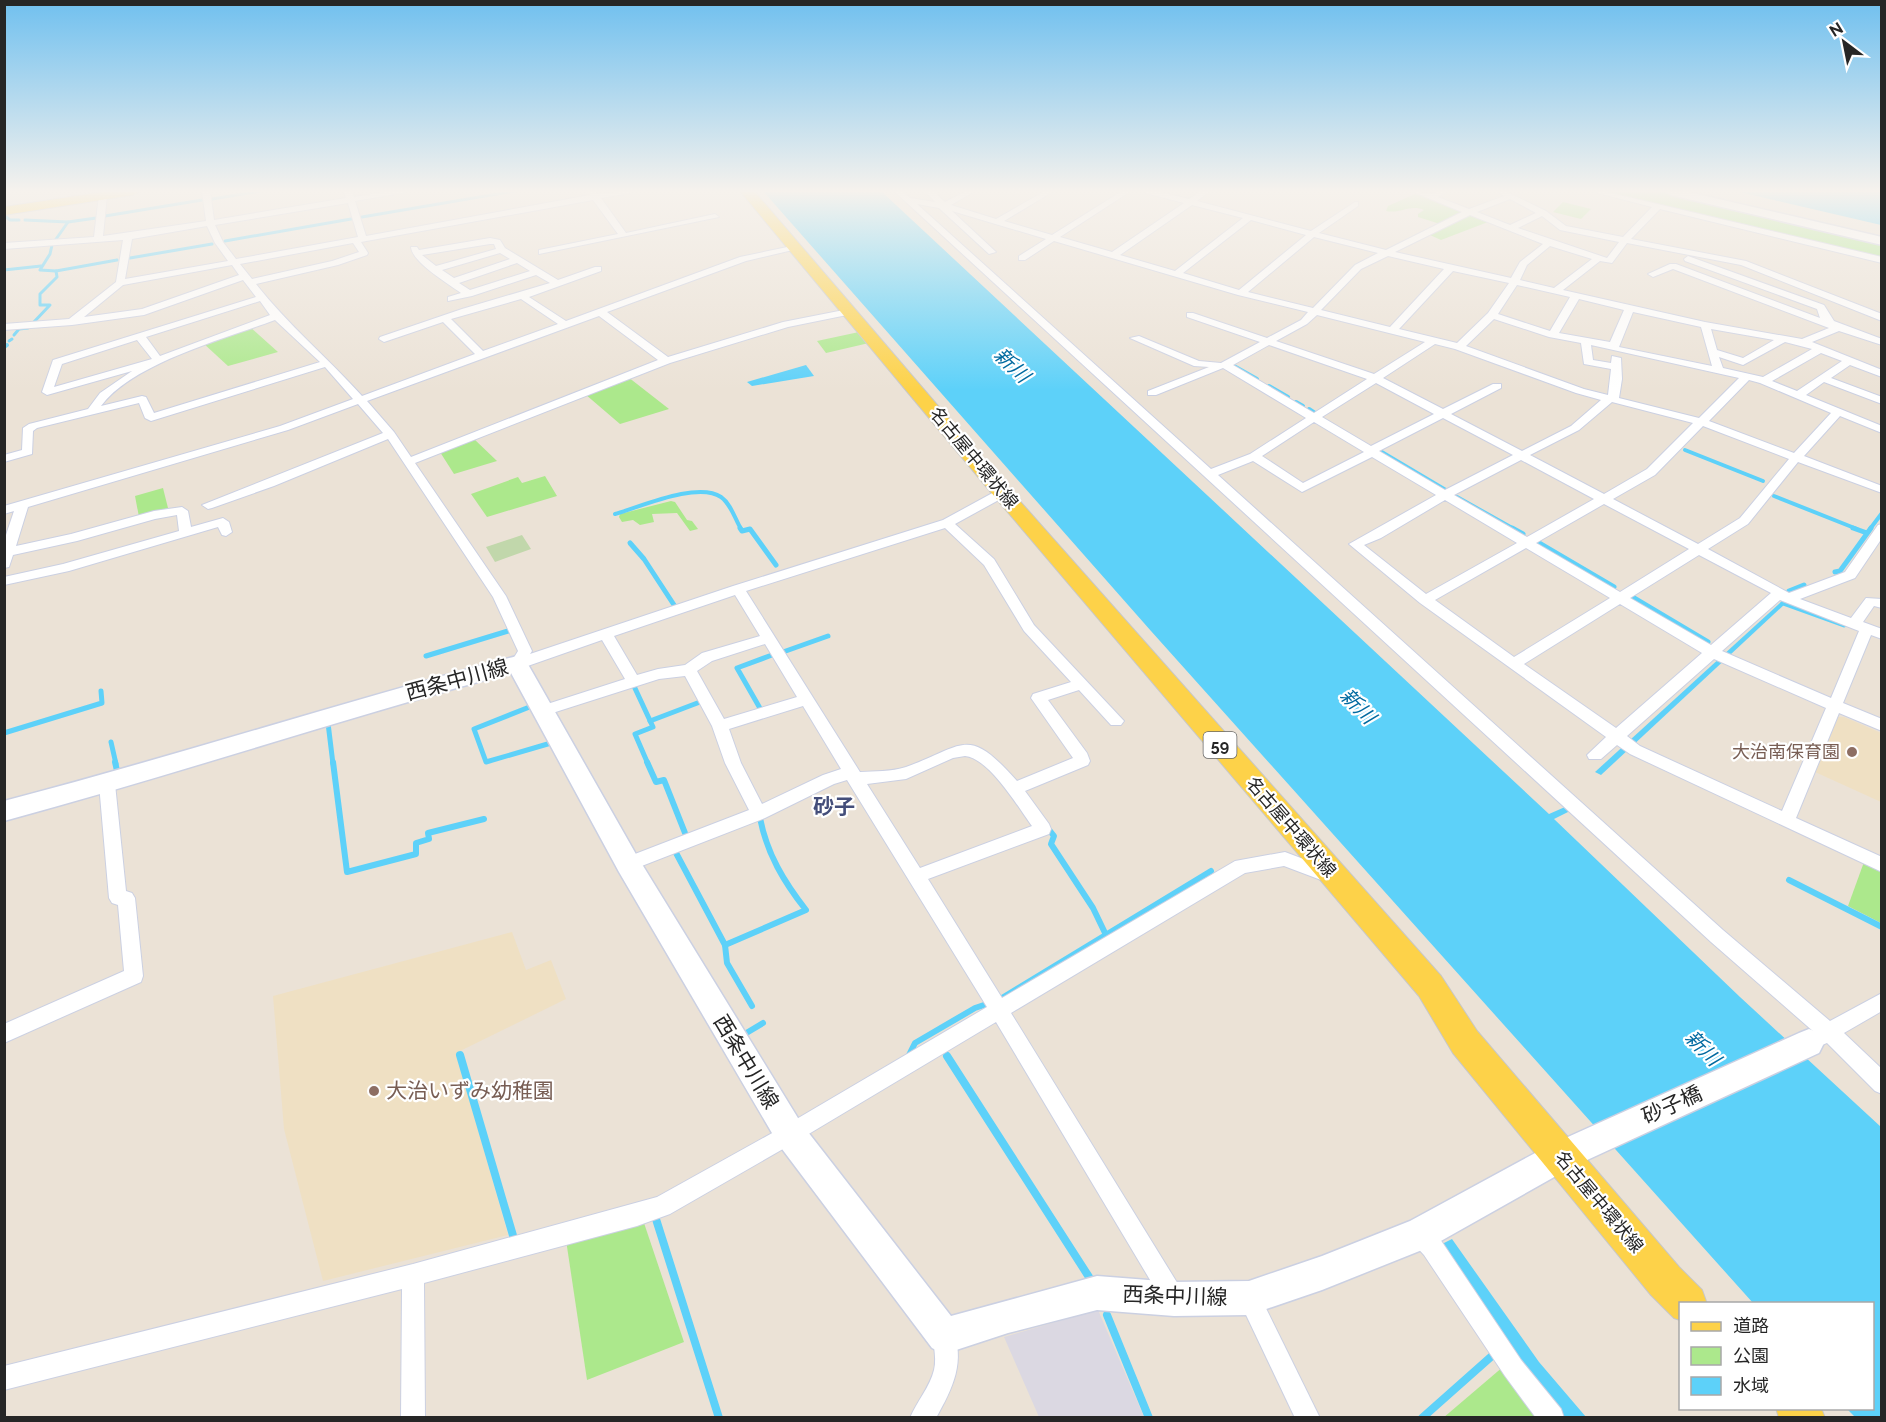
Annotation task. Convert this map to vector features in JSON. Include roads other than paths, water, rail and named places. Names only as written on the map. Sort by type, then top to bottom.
[{"type":"main road","name":"名古屋中環状線","points":[[803,257],[1002,493],[1430,986],[1465,1042],[1665,1281],[1686,1302]]},
{"type":"main road","name":"西条中川線","points":[[4,811],[107,784],[392,697],[517,664],[628,864],[790,1134],[945,1336],[1008,1316],[1097,1293],[1174,1299],[1249,1298],[1322,1273],[1433,1227],[1561,1156]]},
{"type":"main road","name":"砂子橋","points":[[1561,1156],[1819,1038]]},
{"type":"street","points":[[120,283],[124,257]]},
{"type":"street","points":[[232,257],[276,316],[327,363],[390,434],[499,596],[525,651],[517,664]]},
{"type":"street","points":[[72,322],[120,283],[262,257]]},
{"type":"street","points":[[4,338],[9,327],[72,322],[144,312],[247,279],[335,263],[351,257]]},
{"type":"street","points":[[420,257],[469,294]]},
{"type":"street","points":[[434,269],[475,257]]},
{"type":"street","points":[[513,257],[555,283]]},
{"type":"street","points":[[4,510],[272,432],[750,257]]},
{"type":"street","points":[[971,257],[1700,920],[1819,1038],[1853,1053],[1881,1084]]},
{"type":"street","points":[[1122,257],[1241,293],[1459,347],[1553,382],[1702,422],[1881,490]]},
{"type":"street","points":[[1176,274],[1198,257]]},
{"type":"street","points":[[1241,293],[1284,257]]},
{"type":"street","points":[[1152,393],[1222,366],[1304,322],[1358,267],[1378,257]]},
{"type":"street","points":[[1405,257],[1705,325],[1803,342],[1881,374]]},
{"type":"street","points":[[1459,347],[1492,315],[1523,264],[1532,257]]},
{"type":"street","points":[[1556,291],[1599,258],[1608,261],[1611,257]]},
{"type":"street","points":[[1682,257],[1821,307],[1827,322],[1838,328]]},
{"type":"street","points":[[1712,257],[1743,263],[1881,318]]},
{"type":"street","points":[[452,282],[517,260]]},
{"type":"street","points":[[1653,274],[1673,266],[1881,342]]},
{"type":"street","points":[[1393,330],[1450,268]]},
{"type":"street","points":[[384,339],[445,318],[522,296],[598,269]]},
{"type":"street","points":[[451,299],[537,272]]},
{"type":"street","points":[[522,296],[566,325]]},
{"type":"street","points":[[1553,335],[1576,296]]},
{"type":"street","points":[[261,298],[141,338],[57,362],[47,392],[158,360],[276,316]]},
{"type":"street","points":[[1630,308],[1615,347],[1617,367],[1611,399],[1575,428],[1444,495],[1377,536],[1355,544],[1425,600],[1625,743],[1881,865]]},
{"type":"street","points":[[600,312],[666,361]]},
{"type":"street","points":[[408,462],[666,361],[777,327],[849,312]]},
{"type":"street","points":[[1190,315],[1375,378],[1783,595],[1868,628]]},
{"type":"street","points":[[1492,315],[1553,335],[1764,381],[1881,430]]},
{"type":"street","points":[[445,318],[482,356]]},
{"type":"street","points":[[1705,325],[1718,370]]},
{"type":"street","points":[[1803,342],[1838,328]]},
{"type":"street","points":[[141,338],[158,360]]},
{"type":"street","points":[[1135,338],[1198,364],[1222,366],[1715,653],[1881,726]]},
{"type":"street","points":[[1714,353],[1727,355],[1743,362],[1783,339]]},
{"type":"street","points":[[1209,474],[1254,456],[1433,341]]},
{"type":"street","points":[[1586,341],[1588,362],[1617,367]]},
{"type":"street","points":[[1764,381],[1820,349]]},
{"type":"street","points":[[92,412],[97,402],[110,390],[158,360]]},
{"type":"street","points":[[1797,395],[1849,361]]},
{"type":"street","points":[[4,459],[28,452],[27,430],[33,426],[142,399],[151,418],[213,398],[280,381],[327,363]]},
{"type":"street","points":[[1425,600],[1651,472],[1747,376]]},
{"type":"street","points":[[1823,378],[1881,400]]},
{"type":"street","points":[[1254,456],[1302,488],[1497,386]]},
{"type":"street","points":[[1513,664],[1744,521],[1838,412]]},
{"type":"street","points":[[208,505],[270,483],[390,434]]},
{"type":"street","points":[[517,664],[738,589],[947,523],[1002,493]]},
{"type":"street","points":[[6,556],[22,506]]},
{"type":"street","points":[[6,556],[154,515],[182,511],[186,533]]},
{"type":"street","points":[[4,581],[64,568],[223,522],[226,532]]},
{"type":"street","points":[[947,523],[989,562],[1029,627],[1116,720]]},
{"type":"street","points":[[1595,755],[1625,743],[1776,596],[1850,575],[1881,528]]},
{"type":"street","points":[[738,589],[852,776],[917,876],[1174,1299]]},
{"type":"street","points":[[1787,820],[1868,628],[1871,601],[1881,604]]},
{"type":"street","points":[[606,635],[633,681]]},
{"type":"street","points":[[543,711],[633,681],[658,674],[689,670],[707,657],[768,638]]},
{"type":"street","points":[[689,670],[720,726],[733,763],[759,813]]},
{"type":"street","points":[[1014,789],[1082,761],[1038,698],[1082,684]]},
{"type":"street","points":[[720,726],[806,700]]},
{"type":"street","points":[[628,864],[759,813],[829,779],[905,773],[950,754],[974,751],[986,759],[1014,789],[1043,829],[917,876]]},
{"type":"street","points":[[4,1034],[134,976],[126,898],[118,898],[107,784]]},
{"type":"street","points":[[4,1378],[413,1275],[637,1215],[662,1206],[790,1134],[1241,866],[1285,859],[1334,878]]},
{"type":"street","points":[[1819,1038],[1881,1001]]},
{"type":"street","points":[[1433,1227],[1432,1247],[1513,1368],[1552,1418]]},
{"type":"street","points":[[413,1275],[413,1418]]},
{"type":"street","points":[[1249,1298],[1308,1418]]},
{"type":"street","points":[[922,1418],[945,1377],[950,1353],[945,1336]]},
{"type":"water","name":"新川","points":[[822,257],[952,257],[1549,814],[1565,807],[1570,811],[1554,819],[1740,997],[1881,1127],[1881,1417],[1855,1417],[1848,1410],[1874,1410],[1874,1302],[1752,1302],[1151,631]]},
{"type":"water","points":[[806,365],[814,376],[752,386],[747,382]]},
{"type":"water","points":[[1781,602],[1786,603],[1601,775],[1595,772]]},
{"type":"water","points":[[1452,1239],[1539,1362],[1586,1417],[1562,1417],[1436,1247]]},
{"type":"waterway","points":[[48,257],[40,270],[56,271]]},
{"type":"waterway","points":[[56,271],[117,260]]},
{"type":"waterway","points":[[4,270],[41,266]]},
{"type":"waterway","points":[[32,324],[50,305],[40,305],[40,294],[57,277],[56,271]]},
{"type":"waterway","points":[[14,335],[19,329],[28,328]]},
{"type":"waterway","points":[[1234,366],[1257,379]]},
{"type":"waterway","points":[[1269,386],[1288,397]]},
{"type":"waterway","points":[[1296,402],[1303,406]]},
{"type":"waterway","points":[[1309,409],[1315,413]]},
{"type":"waterway","points":[[1685,450],[1763,481]]},
{"type":"waterway","points":[[1380,451],[1444,489]]},
{"type":"waterway","points":[[615,514],[669,497],[698,492],[711,493],[721,497],[728,504],[741,529]]},
{"type":"waterway","points":[[1774,496],[1857,529]]},
{"type":"waterway","points":[[1457,497],[1514,529]]},
{"type":"waterway","points":[[1870,529],[1882,513]]},
{"type":"waterway","points":[[740,528],[742,531],[750,529],[776,565]]},
{"type":"waterway","points":[[1512,528],[1523,534]]},
{"type":"waterway","points":[[1853,528],[1867,533]]},
{"type":"waterway","points":[[1835,572],[1840,571],[1871,528]]},
{"type":"waterway","points":[[630,543],[644,559],[676,608]]},
{"type":"waterway","points":[[1539,543],[1614,587]]},
{"type":"waterway","points":[[1789,591],[1804,585]]},
{"type":"waterway","points":[[1634,598],[1708,642]]},
{"type":"waterway","points":[[1783,603],[1844,625]]},
{"type":"waterway","points":[[426,656],[508,631]]},
{"type":"waterway","points":[[783,652],[828,636]]},
{"type":"waterway","points":[[761,710],[737,668],[772,655]]},
{"type":"waterway","points":[[633,684],[650,721]]},
{"type":"waterway","points":[[4,733],[102,703],[101,691]]},
{"type":"waterway","points":[[650,721],[700,702]]},
{"type":"waterway","points":[[532,706],[474,729],[486,762],[551,743]]},
{"type":"waterway","points":[[648,764],[635,734],[653,727],[650,721]]},
{"type":"waterway","points":[[328,723],[333,764]]},
{"type":"waterway","points":[[111,742],[116,764]]},
{"type":"waterway","points":[[115,762],[118,775]]},
{"type":"waterway","points":[[333,762],[347,872],[416,854],[416,843],[429,839],[428,833],[484,819]]},
{"type":"waterway","points":[[647,762],[656,782],[664,780],[687,838]]},
{"type":"waterway","points":[[725,945],[806,910],[777,867],[767,844],[760,818]]},
{"type":"waterway","points":[[1050,831],[1054,836],[1051,844],[1093,908],[1106,935]]},
{"type":"waterway","points":[[675,851],[725,945]]},
{"type":"waterway","points":[[1106,935],[1211,871]]},
{"type":"waterway","points":[[1789,880],[1882,927]]},
{"type":"waterway","points":[[1002,998],[1106,935]]},
{"type":"waterway","points":[[725,945],[727,963],[752,1006]]},
{"type":"waterway","points":[[908,1057],[915,1043],[975,1008],[987,1004]]},
{"type":"waterway","points":[[743,1035],[763,1023]]},
{"type":"waterway","points":[[460,1055],[514,1239]]},
{"type":"waterway","points":[[947,1056],[1089,1277]]},
{"type":"waterway","points":[[655,1216],[719,1418]]},
{"type":"waterway","points":[[1107,1315],[1149,1418]]},
{"type":"waterway","points":[[1422,1418],[1493,1355]]},
{"type":"place","name":"大治南保育園","points":[[1852,752]]},
{"type":"place","name":"大治いずみ幼稚園","points":[[374,1091]]},
{"type":"district","name":"砂子","points":[[834,807]]}]
